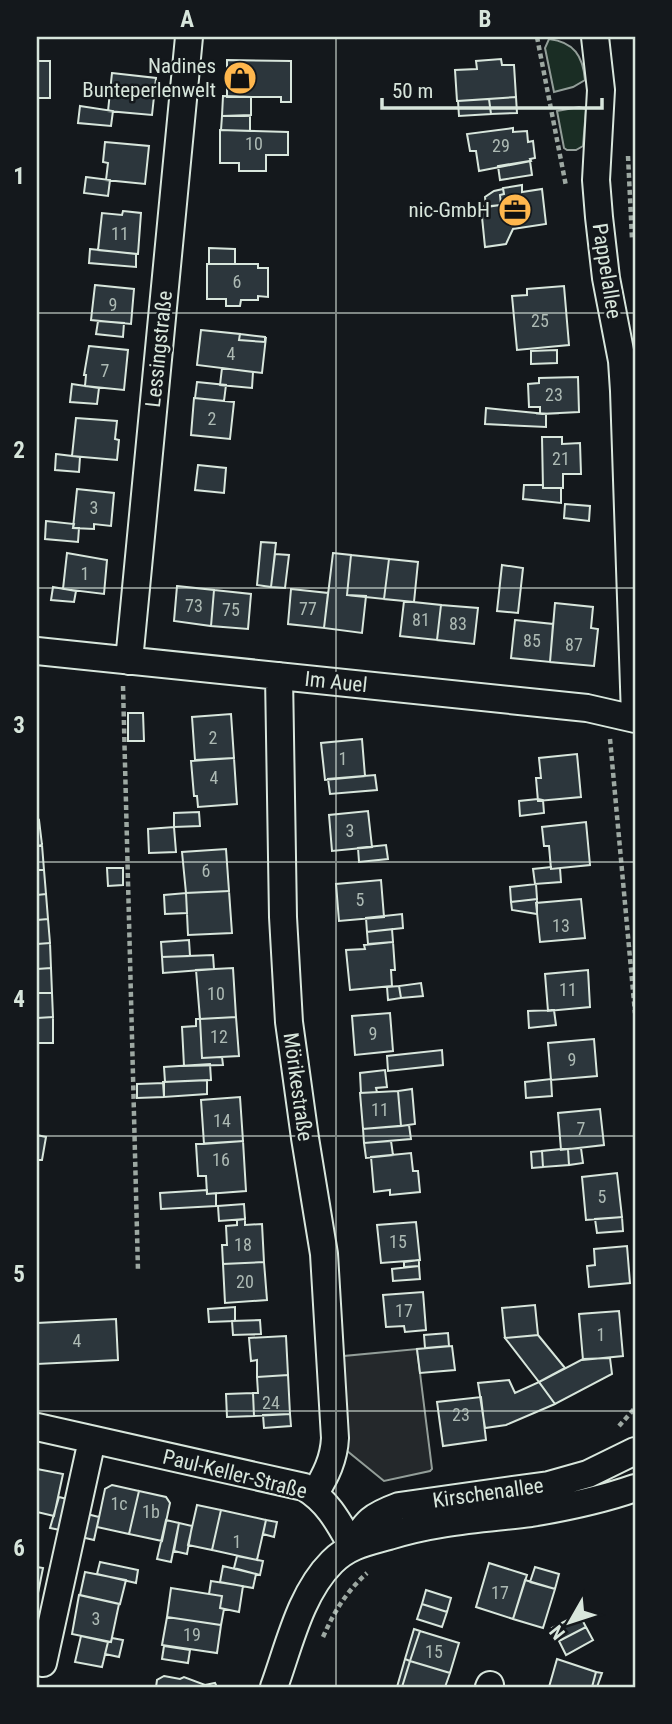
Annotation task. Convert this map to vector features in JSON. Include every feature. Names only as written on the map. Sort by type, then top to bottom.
[{"type":"street","name":"Lessingstraße","points":[[129,661],[189,37]]},
{"type":"street","name":"Pappelallee","points":[[595,37],[601,90],[596,180],[598,205],[603,258],[622,361],[624,391],[635,717]]},
{"type":"street","name":"Im Auel","points":[[37,651],[635,717]]},
{"type":"street","name":"Mörikestraße","points":[[279,676],[285,970],[296,1078],[324,1254],[335,1438],[329,1468],[315,1493]]},
{"type":"street","name":"Paul-Keller-Straße","points":[[37,1427],[291,1484],[315,1493],[335,1516],[352,1546]]},
{"type":"street","points":[[43,1663],[92,1440]]},
{"type":"street","name":"Kirschenallee","points":[[274,1687],[302,1611],[316,1583],[332,1562],[352,1546],[365,1524],[377,1514],[399,1506],[549,1485],[588,1474],[635,1451]]},
{"type":"street","name":"Kirschenallee","points":[[352,1546],[411,1528],[592,1502],[635,1488]]},
{"type":"path","points":[[537,37],[566,187]]},
{"type":"path","points":[[628,150],[632,239]]},
{"type":"path","points":[[129,661],[122,689],[138,1271]]},
{"type":"path","points":[[607,712],[635,1013]]},
{"type":"path","points":[[319,1648],[340,1603],[352,1586],[375,1567]]},
{"type":"green space","points":[[549,39],[565,43],[576,52],[585,80],[573,87],[554,92],[545,48]]},
{"type":"green space","points":[[579,107],[586,109],[583,146],[576,150],[567,150],[564,148],[557,111]]},
{"type":"shaded area","points":[[417,1349],[432,1469],[384,1481],[346,1450],[344,1356]]},
{"type":"building","points":[[501,59],[502,65],[514,65],[516,97],[457,101],[455,70],[477,69],[476,61]]},
{"type":"building","points":[[227,60],[291,61],[291,102],[281,102],[281,97],[227,97]]},
{"type":"building","points":[[37,61],[50,61],[50,98],[37,98]]},
{"type":"building","points":[[112,73],[156,78],[152,115],[108,111]]},
{"type":"building","points":[[223,96],[251,97],[251,115],[222,116]]},
{"type":"building","points":[[516,97],[517,113],[491,114],[489,99]]},
{"type":"building","points":[[489,99],[491,114],[459,116],[458,101]]},
{"type":"building","points":[[80,106],[113,111],[111,126],[78,123]]},
{"type":"building","points":[[222,116],[250,116],[250,131],[221,130]]},
{"type":"building","points":[[513,128],[513,132],[527,131],[528,142],[533,141],[535,158],[479,171],[476,151],[470,151],[467,134]]},
{"type":"building","points":[[220,130],[288,132],[288,155],[266,155],[266,171],[239,171],[239,163],[220,163]]},
{"type":"building","points":[[105,142],[149,146],[145,184],[106,180],[108,163],[103,162]]},
{"type":"building","points":[[530,161],[532,175],[500,180],[498,166]]},
{"type":"building","points":[[86,177],[110,180],[108,196],[84,193]]},
{"type":"building","points":[[522,185],[522,192],[542,189],[546,224],[513,229],[506,244],[485,247],[481,207],[501,205],[500,195],[504,194],[503,188]]},
{"type":"building","points":[[503,189],[504,194],[500,195],[501,205],[486,207],[485,197]]},
{"type":"building","points":[[123,211],[141,213],[138,254],[98,250],[102,213],[122,215]]},
{"type":"building","points":[[209,248],[235,249],[235,264],[209,264]]},
{"type":"building","points":[[90,249],[136,254],[136,267],[89,263]]},
{"type":"building","points":[[207,264],[258,264],[258,268],[268,268],[268,297],[241,300],[240,306],[226,306],[226,299],[207,299]]},
{"type":"building","points":[[95,285],[134,289],[131,324],[91,320]]},
{"type":"building","points":[[564,286],[569,345],[517,350],[512,296],[527,295],[527,289]]},
{"type":"building","points":[[98,321],[124,323],[123,337],[96,334]]},
{"type":"building","points":[[201,330],[240,334],[239,340],[265,342],[266,337],[262,373],[197,365]]},
{"type":"building","points":[[240,334],[265,337],[265,342],[239,340]]},
{"type":"building","points":[[89,346],[128,350],[124,390],[85,386]]},
{"type":"building","points":[[557,350],[557,363],[531,364],[531,351]]},
{"type":"building","points":[[222,368],[253,372],[252,388],[220,385]]},
{"type":"building","points":[[578,377],[579,412],[540,414],[540,407],[529,407],[528,384],[539,383],[539,378]]},
{"type":"building","points":[[197,382],[226,385],[224,401],[195,398]]},
{"type":"building","points":[[72,384],[99,388],[97,404],[70,402]]},
{"type":"building","points":[[194,398],[234,402],[230,439],[191,435]]},
{"type":"building","points":[[486,408],[546,414],[546,427],[485,424]]},
{"type":"building","points":[[76,418],[117,421],[117,460],[72,456]]},
{"type":"building","points":[[542,437],[562,437],[562,444],[580,443],[581,474],[563,474],[563,488],[543,488]]},
{"type":"building","points":[[56,454],[80,457],[79,472],[55,470]]},
{"type":"building","points":[[198,465],[226,468],[224,493],[195,490]]},
{"type":"building","points":[[524,485],[561,488],[561,503],[523,499]]},
{"type":"building","points":[[77,489],[114,493],[111,526],[94,524],[94,529],[73,528]]},
{"type":"building","points":[[565,504],[590,506],[589,521],[564,518]]},
{"type":"building","points":[[46,521],[74,524],[73,528],[79,528],[78,542],[45,539]]},
{"type":"building","points":[[261,542],[276,543],[271,587],[257,585]]},
{"type":"building","points":[[67,553],[107,560],[104,594],[63,589]]},
{"type":"building","points":[[333,553],[351,555],[347,595],[366,596],[362,633],[324,628]]},
{"type":"building","points":[[275,554],[289,555],[285,588],[271,587]]},
{"type":"building","points":[[351,555],[389,559],[384,599],[347,595]]},
{"type":"building","points":[[389,559],[418,562],[414,602],[384,599]]},
{"type":"building","points":[[502,565],[523,568],[518,613],[497,611]]},
{"type":"building","points":[[177,586],[214,590],[211,626],[174,621]]},
{"type":"building","points":[[53,587],[76,591],[74,602],[51,600]]},
{"type":"building","points":[[291,589],[328,593],[324,628],[288,624]]},
{"type":"building","points":[[214,590],[251,594],[248,629],[211,626]]},
{"type":"building","points":[[404,601],[441,605],[437,640],[400,636]]},
{"type":"building","points":[[555,603],[593,607],[591,628],[598,629],[594,666],[550,662]]},
{"type":"building","points":[[441,605],[478,608],[474,644],[437,640]]},
{"type":"building","points":[[515,620],[553,624],[550,662],[511,658]]},
{"type":"building","points":[[128,713],[143,713],[144,741],[128,741]]},
{"type":"building","points":[[231,714],[234,758],[195,760],[192,717]]},
{"type":"building","points":[[362,739],[365,776],[325,780],[321,743]]},
{"type":"building","points":[[577,754],[581,797],[538,801],[536,778],[541,778],[539,758]]},
{"type":"building","points":[[234,758],[237,804],[198,807],[197,796],[194,796],[191,761]]},
{"type":"building","points":[[375,775],[377,790],[330,794],[328,779]]},
{"type":"building","points":[[543,800],[544,813],[520,816],[519,801]]},
{"type":"building","points":[[368,811],[372,847],[332,851],[329,815]]},
{"type":"building","points":[[199,812],[200,826],[174,827],[174,813]]},
{"type":"building","points":[[39,820],[42,845],[37,846],[37,821]]},
{"type":"building","points":[[586,822],[590,865],[551,869],[549,846],[544,846],[542,827]]},
{"type":"building","points":[[174,827],[176,852],[149,853],[148,829]]},
{"type":"building","points":[[42,845],[44,870],[37,870],[37,846]]},
{"type":"building","points":[[386,845],[388,859],[359,862],[358,848]]},
{"type":"building","points":[[226,849],[229,891],[186,893],[182,852]]},
{"type":"building","points":[[107,868],[123,868],[123,885],[108,886]]},
{"type":"building","points":[[560,868],[561,882],[535,884],[533,869]]},
{"type":"building","points":[[37,870],[44,870],[46,894],[37,895]]},
{"type":"building","points":[[381,880],[384,917],[339,921],[336,884]]},
{"type":"building","points":[[536,884],[537,899],[511,902],[510,887]]},
{"type":"building","points":[[229,891],[232,933],[188,935],[186,893]]},
{"type":"building","points":[[186,893],[187,913],[165,914],[164,895]]},
{"type":"building","points":[[46,894],[48,919],[37,920],[37,895]]},
{"type":"building","points":[[537,899],[537,914],[512,910],[511,902]]},
{"type":"building","points":[[581,899],[585,938],[540,942],[536,903]]},
{"type":"building","points":[[402,914],[403,928],[367,932],[366,918]]},
{"type":"building","points":[[48,919],[50,943],[37,944],[37,920]]},
{"type":"building","points":[[392,929],[393,942],[368,944],[367,932]]},
{"type":"building","points":[[189,940],[190,956],[162,957],[161,942]]},
{"type":"building","points":[[393,942],[395,970],[391,970],[392,986],[350,990],[346,950],[365,949],[364,945]]},
{"type":"building","points":[[50,943],[51,968],[37,969],[37,944]]},
{"type":"building","points":[[213,955],[214,969],[163,973],[162,957]]},
{"type":"building","points":[[51,968],[52,993],[37,993],[37,969]]},
{"type":"building","points":[[233,968],[236,1017],[200,1019],[196,970]]},
{"type":"building","points":[[588,970],[590,1007],[548,1011],[545,974]]},
{"type":"building","points":[[421,983],[423,996],[401,998],[399,986]]},
{"type":"building","points":[[399,986],[401,998],[388,1000],[387,987]]},
{"type":"building","points":[[37,993],[52,993],[53,1017],[37,1018]]},
{"type":"building","points":[[554,1010],[556,1025],[529,1028],[528,1011]]},
{"type":"building","points":[[390,1013],[393,1051],[355,1055],[352,1016]]},
{"type":"building","points":[[53,1017],[53,1043],[37,1043],[37,1018]]},
{"type":"building","points":[[236,1017],[239,1056],[202,1058],[200,1019]]},
{"type":"building","points":[[196,1019],[200,1019],[202,1058],[222,1057],[223,1065],[184,1066],[182,1027],[196,1026]]},
{"type":"building","points":[[594,1039],[597,1076],[551,1080],[548,1043]]},
{"type":"building","points":[[442,1050],[443,1065],[388,1071],[387,1056]]},
{"type":"building","points":[[210,1064],[211,1080],[165,1082],[164,1067]]},
{"type":"building","points":[[385,1070],[387,1087],[376,1088],[377,1092],[361,1093],[360,1073]]},
{"type":"building","points":[[551,1079],[552,1096],[526,1098],[525,1082]]},
{"type":"building","points":[[207,1080],[207,1094],[164,1097],[163,1082]]},
{"type":"building","points":[[164,1083],[164,1097],[137,1098],[137,1084]]},
{"type":"building","points":[[412,1089],[415,1124],[401,1126],[398,1091]]},
{"type":"building","points":[[398,1091],[401,1126],[363,1129],[360,1093]]},
{"type":"building","points":[[240,1097],[243,1141],[204,1144],[201,1100]]},
{"type":"building","points":[[600,1109],[604,1145],[561,1150],[558,1113]]},
{"type":"building","points":[[409,1125],[411,1139],[364,1143],[363,1129]]},
{"type":"building","points":[[37,1135],[46,1137],[42,1160],[37,1160]]},
{"type":"building","points":[[243,1141],[246,1191],[207,1194],[206,1176],[198,1176],[196,1144]]},
{"type":"building","points":[[391,1141],[393,1155],[366,1158],[364,1143]]},
{"type":"building","points":[[581,1148],[583,1163],[569,1165],[568,1149]]},
{"type":"building","points":[[568,1149],[569,1165],[543,1167],[542,1151]]},
{"type":"building","points":[[542,1151],[543,1167],[532,1168],[531,1152]]},
{"type":"building","points":[[411,1153],[413,1171],[418,1171],[420,1192],[390,1195],[390,1190],[374,1192],[371,1157]]},
{"type":"building","points":[[617,1173],[622,1217],[586,1220],[582,1177]]},
{"type":"building","points":[[207,1190],[207,1194],[216,1193],[216,1206],[161,1209],[160,1193]]},
{"type":"building","points":[[244,1204],[245,1219],[219,1221],[218,1206]]},
{"type":"building","points":[[622,1217],[623,1231],[597,1233],[595,1219]]},
{"type":"building","points":[[245,1219],[245,1225],[262,1224],[264,1262],[223,1264],[222,1245],[227,1245],[226,1226],[237,1225],[237,1220]]},
{"type":"building","points":[[416,1222],[420,1260],[381,1263],[377,1225]]},
{"type":"building","points":[[627,1246],[630,1283],[589,1287],[587,1266],[595,1265],[594,1249]]},
{"type":"building","points":[[419,1260],[419,1266],[404,1267],[404,1262]]},
{"type":"building","points":[[264,1262],[267,1300],[225,1303],[223,1264]]},
{"type":"building","points":[[419,1266],[420,1279],[393,1281],[392,1269]]},
{"type":"building","points":[[423,1292],[426,1330],[405,1332],[404,1326],[386,1327],[383,1295]]},
{"type":"building","points":[[535,1305],[538,1335],[505,1338],[502,1308]]},
{"type":"building","points":[[235,1307],[235,1321],[209,1322],[208,1309]]},
{"type":"building","points":[[619,1311],[623,1356],[583,1360],[579,1314]]},
{"type":"building","points":[[116,1319],[118,1360],[37,1364],[37,1323]]},
{"type":"building","points":[[260,1320],[261,1334],[233,1335],[232,1321]]},
{"type":"building","points":[[448,1333],[449,1346],[425,1348],[424,1335]]},
{"type":"building","points":[[538,1335],[565,1368],[539,1382],[505,1338]]},
{"type":"building","points":[[286,1336],[288,1375],[257,1377],[257,1360],[251,1361],[249,1338]]},
{"type":"building","points":[[452,1346],[455,1370],[420,1373],[417,1349]]},
{"type":"building","points":[[610,1358],[612,1374],[555,1404],[539,1382],[583,1359]]},
{"type":"building","points":[[288,1375],[290,1414],[254,1416],[253,1393],[258,1393],[257,1377]]},
{"type":"building","points":[[509,1380],[515,1393],[539,1382],[555,1404],[506,1425],[485,1428],[478,1383]]},
{"type":"building","points":[[253,1393],[254,1416],[227,1417],[226,1394]]},
{"type":"building","points":[[481,1397],[486,1440],[443,1446],[437,1402]]},
{"type":"building","points":[[290,1414],[291,1426],[264,1428],[263,1415]]},
{"type":"building","points":[[37,1469],[63,1474],[54,1516],[37,1512]]},
{"type":"building","points":[[112,1485],[139,1491],[129,1534],[97,1527],[105,1489]]},
{"type":"building","points":[[139,1491],[166,1497],[170,1503],[162,1541],[129,1534]]},
{"type":"building","points":[[59,1497],[71,1500],[65,1531],[50,1528]]},
{"type":"building","points":[[197,1505],[221,1510],[212,1550],[188,1545]]},
{"type":"building","points":[[221,1510],[266,1520],[257,1560],[212,1550]]},
{"type":"building","points":[[87,1514],[99,1517],[94,1540],[81,1537]]},
{"type":"building","points":[[166,1520],[179,1523],[171,1562],[157,1559]]},
{"type":"building","points":[[266,1520],[277,1522],[274,1537],[263,1534]]},
{"type":"building","points":[[179,1523],[192,1526],[187,1554],[174,1551]]},
{"type":"building","points":[[237,1556],[263,1561],[260,1575],[234,1568]]},
{"type":"building","points":[[100,1562],[138,1570],[136,1583],[97,1574]]},
{"type":"building","points":[[489,1563],[527,1575],[513,1619],[476,1607]]},
{"type":"building","points":[[223,1566],[256,1574],[253,1588],[220,1582]]},
{"type":"building","points":[[37,1567],[43,1568],[37,1598]]},
{"type":"building","points":[[535,1567],[559,1574],[555,1589],[530,1582]]},
{"type":"building","points":[[85,1572],[126,1580],[120,1604],[80,1595]]},
{"type":"building","points":[[525,1580],[555,1589],[543,1628],[513,1619]]},
{"type":"building","points":[[211,1581],[243,1586],[239,1612],[220,1608],[222,1596],[209,1594]]},
{"type":"building","points":[[171,1588],[222,1596],[220,1608],[224,1609],[221,1625],[167,1617]]},
{"type":"building","points":[[426,1590],[451,1598],[447,1612],[422,1604]]},
{"type":"building","points":[[79,1595],[119,1604],[111,1642],[72,1634]]},
{"type":"building","points":[[422,1604],[447,1612],[442,1627],[417,1619]]},
{"type":"building","points":[[579,1614],[586,1627],[559,1641],[552,1628]]},
{"type":"building","points":[[167,1617],[221,1625],[217,1653],[162,1645]]},
{"type":"building","points":[[586,1627],[593,1640],[566,1655],[559,1641]]},
{"type":"building","points":[[414,1629],[420,1631],[410,1661],[405,1659]]},
{"type":"building","points":[[420,1631],[459,1643],[450,1673],[410,1661]]},
{"type":"building","points":[[81,1636],[108,1642],[102,1667],[75,1662]]},
{"type":"building","points":[[112,1638],[123,1640],[119,1657],[105,1654]]},
{"type":"building","points":[[164,1646],[190,1650],[188,1663],[162,1659]]},
{"type":"building","points":[[405,1659],[410,1661],[402,1687],[397,1687]]},
{"type":"building","points":[[557,1659],[596,1672],[592,1687],[549,1687]]},
{"type":"building","points":[[410,1661],[450,1673],[445,1687],[402,1687]]},
{"type":"building","points":[[596,1672],[602,1673],[597,1687],[592,1687]]},
{"type":"building","points":[[164,1676],[180,1679],[184,1677],[205,1685],[215,1683],[217,1687],[156,1687],[157,1680]]},
{"type":"place","name":"Nadines Bunteperlenwelt","points":[[240,78]]},
{"type":"place","name":"nic-GmbH","points":[[515,210]]}]
